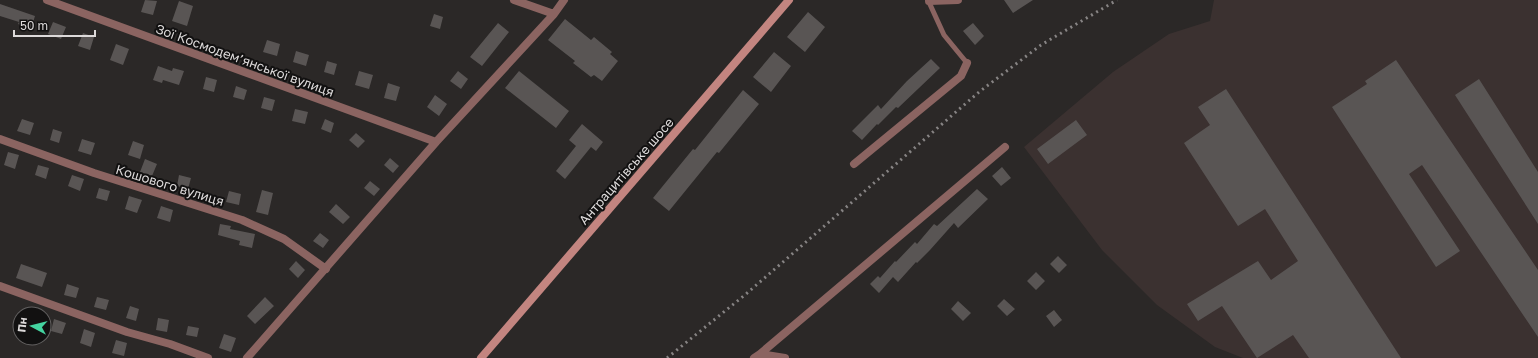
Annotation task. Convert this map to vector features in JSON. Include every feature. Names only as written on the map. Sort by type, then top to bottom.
[{"type":"main road","name":"Антрацитівське шосе","points":[[481,358],[789,0]]},
{"type":"street","name":"Зої Космодем’янської вулиця","points":[[47,0],[436,142]]},
{"type":"street","points":[[514,0],[554,14]]},
{"type":"street","points":[[247,358],[436,142],[554,14],[564,0]]},
{"type":"street","points":[[928,1],[958,0]]},
{"type":"street","points":[[854,164],[961,76],[967,64]]},
{"type":"street","name":"Кошового вулиця","points":[[0,139],[94,173],[242,220],[284,239],[326,269]]},
{"type":"street","points":[[757,356],[1005,147]]},
{"type":"street","points":[[0,286],[127,332],[170,344],[208,358]]},
{"type":"street","points":[[757,356],[785,358]]},
{"type":"lane","points":[[928,1],[944,35],[967,64]]},
{"type":"shaded area","points":[[1214,0],[1538,0],[1538,358],[1243,358],[1215,347],[1157,305],[1102,250],[1024,147],[1113,72],[1169,34],[1210,21]]},
{"type":"building","points":[[145,0],[157,1],[153,15],[141,12]]},
{"type":"building","points":[[1004,0],[1033,0],[1013,13]]},
{"type":"building","points":[[179,1],[193,6],[187,26],[172,21]]},
{"type":"building","points":[[0,4],[35,16],[31,29],[18,24],[19,22],[0,16]]},
{"type":"building","points":[[808,12],[825,27],[805,52],[787,37]]},
{"type":"building","points":[[434,14],[443,17],[440,29],[430,26]]},
{"type":"building","points":[[565,19],[591,40],[594,37],[612,52],[610,54],[618,61],[602,81],[594,75],[591,77],[573,63],[575,61],[548,40]]},
{"type":"building","points":[[53,22],[66,27],[61,39],[48,34]]},
{"type":"building","points":[[498,23],[509,32],[482,66],[470,57]]},
{"type":"building","points":[[973,23],[984,36],[975,45],[963,31]]},
{"type":"building","points":[[83,33],[94,37],[90,50],[78,46]]},
{"type":"building","points":[[267,40],[280,44],[277,56],[263,52]]},
{"type":"building","points":[[116,44],[129,49],[123,65],[110,60]]},
{"type":"building","points":[[296,51],[309,55],[306,66],[293,62]]},
{"type":"building","points":[[774,52],[791,66],[771,92],[753,77]]},
{"type":"building","points":[[931,59],[940,68],[898,108],[896,107],[862,140],[852,131],[878,105],[881,109],[907,81]]},
{"type":"building","points":[[1396,60],[1538,270],[1538,337],[1422,165],[1409,174],[1460,251],[1436,267],[1332,107],[1367,84],[1365,81]]},
{"type":"building","points":[[327,61],[337,64],[334,75],[324,72]]},
{"type":"building","points":[[158,66],[172,71],[173,68],[184,71],[179,85],[163,80],[162,83],[153,80]]},
{"type":"building","points":[[359,71],[373,75],[369,89],[355,85]]},
{"type":"building","points":[[458,71],[468,79],[461,89],[450,81]]},
{"type":"building","points":[[519,71],[569,111],[556,128],[505,88]]},
{"type":"building","points":[[206,77],[217,80],[214,92],[203,89]]},
{"type":"building","points":[[1479,79],[1538,172],[1538,224],[1455,95]]},
{"type":"building","points":[[388,83],[400,87],[396,101],[384,98]]},
{"type":"building","points":[[236,86],[247,90],[244,100],[233,97]]},
{"type":"building","points":[[1226,89],[1401,358],[1309,358],[1293,335],[1257,358],[1222,306],[1198,321],[1187,304],[1258,261],[1271,280],[1298,261],[1265,209],[1238,226],[1184,143],[1210,125],[1198,107]]},
{"type":"building","points":[[743,90],[759,104],[719,153],[717,152],[669,211],[653,198],[693,149],[695,150]]},
{"type":"building","points":[[435,95],[447,104],[439,116],[427,107]]},
{"type":"building","points":[[264,97],[275,100],[272,111],[261,108]]},
{"type":"building","points":[[295,109],[308,112],[305,124],[292,121]]},
{"type":"building","points":[[22,119],[34,123],[30,135],[17,131]]},
{"type":"building","points":[[325,119],[334,123],[331,133],[321,129]]},
{"type":"building","points":[[1076,120],[1087,135],[1048,164],[1037,149]]},
{"type":"building","points":[[582,124],[603,142],[596,151],[591,147],[565,179],[556,171],[576,146],[569,140]]},
{"type":"building","points":[[53,129],[62,132],[59,143],[50,140]]},
{"type":"building","points":[[356,133],[365,141],[358,148],[349,140]]},
{"type":"building","points":[[82,139],[95,143],[91,155],[78,151]]},
{"type":"building","points":[[133,141],[144,145],[140,159],[128,155]]},
{"type":"building","points":[[8,152],[19,155],[15,169],[4,165]]},
{"type":"building","points":[[390,158],[399,166],[393,173],[384,165]]},
{"type":"building","points":[[145,159],[157,164],[152,176],[140,172]]},
{"type":"building","points":[[38,165],[49,168],[46,179],[35,175]]},
{"type":"building","points":[[1002,167],[1011,178],[1001,186],[992,176]]},
{"type":"building","points":[[72,175],[84,179],[80,191],[68,186]]},
{"type":"building","points":[[179,175],[191,178],[188,189],[177,186]]},
{"type":"building","points":[[370,181],[380,189],[374,196],[364,188]]},
{"type":"building","points":[[99,188],[110,191],[107,201],[96,198]]},
{"type":"building","points":[[977,189],[988,199],[958,228],[954,223],[898,282],[893,277],[879,293],[870,284],[878,276],[880,278],[915,242],[917,244],[934,224],[937,226]]},
{"type":"building","points":[[262,190],[273,193],[268,215],[256,212]]},
{"type":"building","points":[[229,191],[241,194],[239,205],[226,202]]},
{"type":"building","points":[[129,196],[142,200],[137,213],[125,209]]},
{"type":"building","points":[[336,204],[350,217],[343,224],[329,212]]},
{"type":"building","points":[[161,206],[173,210],[170,222],[157,218]]},
{"type":"building","points":[[220,224],[231,226],[230,229],[255,234],[252,248],[239,245],[240,241],[218,235]]},
{"type":"building","points":[[320,233],[329,240],[323,248],[313,241]]},
{"type":"building","points":[[1058,256],[1067,265],[1059,273],[1050,264]]},
{"type":"building","points":[[296,261],[305,270],[298,278],[289,269]]},
{"type":"building","points":[[21,264],[47,273],[42,287],[16,278]]},
{"type":"building","points":[[1036,272],[1045,281],[1036,290],[1027,281]]},
{"type":"building","points":[[67,284],[79,288],[76,298],[64,295]]},
{"type":"building","points":[[97,297],[109,300],[106,310],[94,307]]},
{"type":"building","points":[[265,297],[274,306],[255,324],[247,316]]},
{"type":"building","points":[[1004,299],[1015,309],[1007,316],[997,306]]},
{"type":"building","points":[[958,301],[971,313],[963,321],[951,309]]},
{"type":"building","points":[[130,306],[139,309],[136,321],[126,318]]},
{"type":"building","points":[[1054,310],[1062,320],[1054,327],[1046,316]]},
{"type":"building","points":[[158,318],[169,320],[167,332],[156,330]]},
{"type":"building","points":[[54,319],[66,323],[62,334],[52,331]]},
{"type":"building","points":[[188,326],[199,328],[197,337],[186,335]]},
{"type":"building","points":[[84,329],[95,333],[91,347],[80,343]]},
{"type":"building","points":[[224,334],[236,338],[231,352],[219,348]]},
{"type":"building","points":[[116,340],[127,343],[124,356],[112,353]]},
{"type":"railway","points":[[667,358],[746,294],[979,92],[1041,45],[1117,0]]}]
